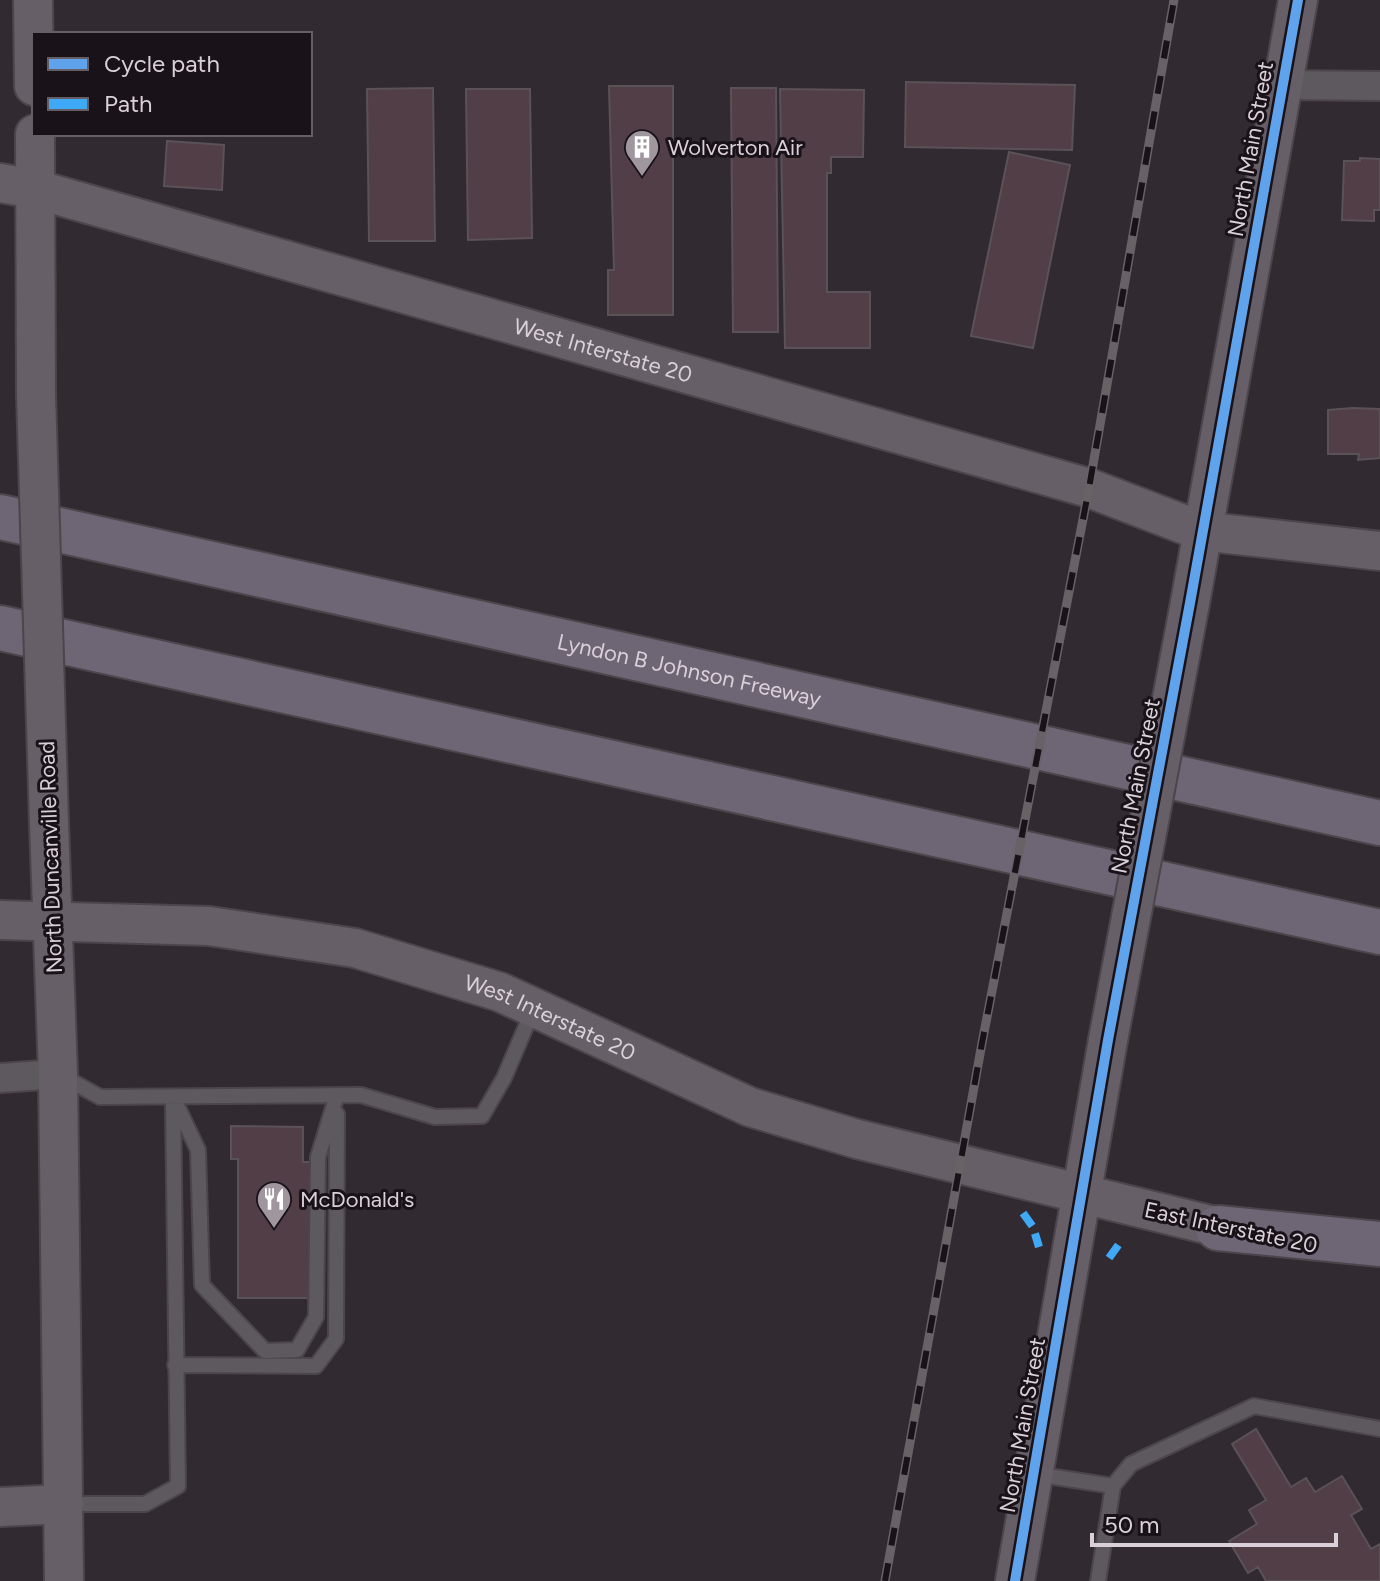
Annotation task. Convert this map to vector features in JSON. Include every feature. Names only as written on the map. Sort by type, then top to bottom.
[{"type":"highway","name":"Lyndon B Johnson Freeway","points":[[0,517],[1380,823]]},
{"type":"highway","points":[[0,628],[1380,932]]},
{"type":"highway","points":[[1218,1228],[1380,1244]]},
{"type":"main road","points":[[33,0],[33,32]]},
{"type":"main road","name":"North Main Street","points":[[1015,1581],[1108,1040],[1298,0]]},
{"type":"main road","name":"North Duncanville Road","points":[[34,136],[18,186],[34,337],[58,1074],[64,1581]]},
{"type":"main road","name":"West Interstate 20","points":[[18,186],[1089,488],[1201,531]]},
{"type":"main road","points":[[1201,531],[1368,547]]},
{"type":"main road","name":"West Interstate 20","points":[[0,920],[209,926],[355,948],[500,992],[750,1107],[857,1139],[1083,1192]]},
{"type":"main road","name":"East Interstate 20","points":[[1083,1192],[1218,1228],[1380,1258]]},
{"type":"main road","points":[[0,1507],[64,1504]]},
{"type":"street","points":[[1282,85],[1380,86]]},
{"type":"street","points":[[0,1078],[58,1074]]},
{"type":"lane","points":[[58,1074],[100,1097],[361,1095],[435,1117],[482,1116],[504,1078],[534,1008]]},
{"type":"lane","points":[[173,1097],[198,1150],[202,1285],[265,1351],[297,1350],[316,1317],[318,1157],[337,1095]]},
{"type":"lane","points":[[175,1365],[316,1366],[336,1339],[337,1095]]},
{"type":"lane","points":[[64,1504],[145,1504],[178,1486],[173,1097]]},
{"type":"lane","points":[[1098,1581],[1113,1486],[1131,1464],[1254,1406],[1380,1429]]},
{"type":"lane","points":[[1034,1473],[1113,1486]]},
{"type":"building","points":[[906,82],[1075,85],[1072,150],[905,147]]},
{"type":"building","name":"Wolverton Air","points":[[609,86],[673,86],[673,315],[608,315],[608,270],[614,270]]},
{"type":"building","points":[[433,88],[435,241],[369,241],[367,89]]},
{"type":"building","points":[[731,88],[776,88],[778,332],[733,332]]},
{"type":"building","points":[[466,89],[530,89],[532,238],[468,240]]},
{"type":"building","points":[[780,89],[864,90],[863,157],[831,157],[831,173],[827,173],[827,292],[870,292],[870,348],[785,348]]},
{"type":"building","points":[[167,141],[224,145],[222,190],[164,186]]},
{"type":"building","points":[[1009,152],[1070,165],[1033,348],[971,336]]},
{"type":"building","points":[[1360,158],[1380,159],[1380,210],[1374,210],[1374,221],[1342,220],[1344,161],[1360,161]]},
{"type":"building","points":[[1380,409],[1380,458],[1358,460],[1359,454],[1328,454],[1328,410]]},
{"type":"building","name":"McDonald's","points":[[231,1126],[303,1127],[303,1162],[311,1162],[310,1298],[238,1298],[238,1159],[231,1159]]},
{"type":"building","points":[[1256,1429],[1291,1487],[1306,1478],[1315,1492],[1342,1476],[1362,1509],[1351,1515],[1371,1549],[1380,1544],[1380,1581],[1266,1581],[1258,1567],[1248,1573],[1229,1541],[1257,1524],[1249,1510],[1266,1500],[1232,1444]]},
{"type":"railway","points":[[885,1581],[982,1043],[1089,488],[1174,0]]},
{"type":"marked path","points":[[1023,1213],[1033,1227],[1039,1247]]},
{"type":"marked path","points":[[1109,1258],[1122,1240]]},
{"type":"cycle path","points":[[1015,1581],[1108,1040],[1298,0]]},
{"type":"place","name":"Wolverton Air","points":[[642,178]]},
{"type":"place","name":"McDonald's","points":[[274,1230]]}]
